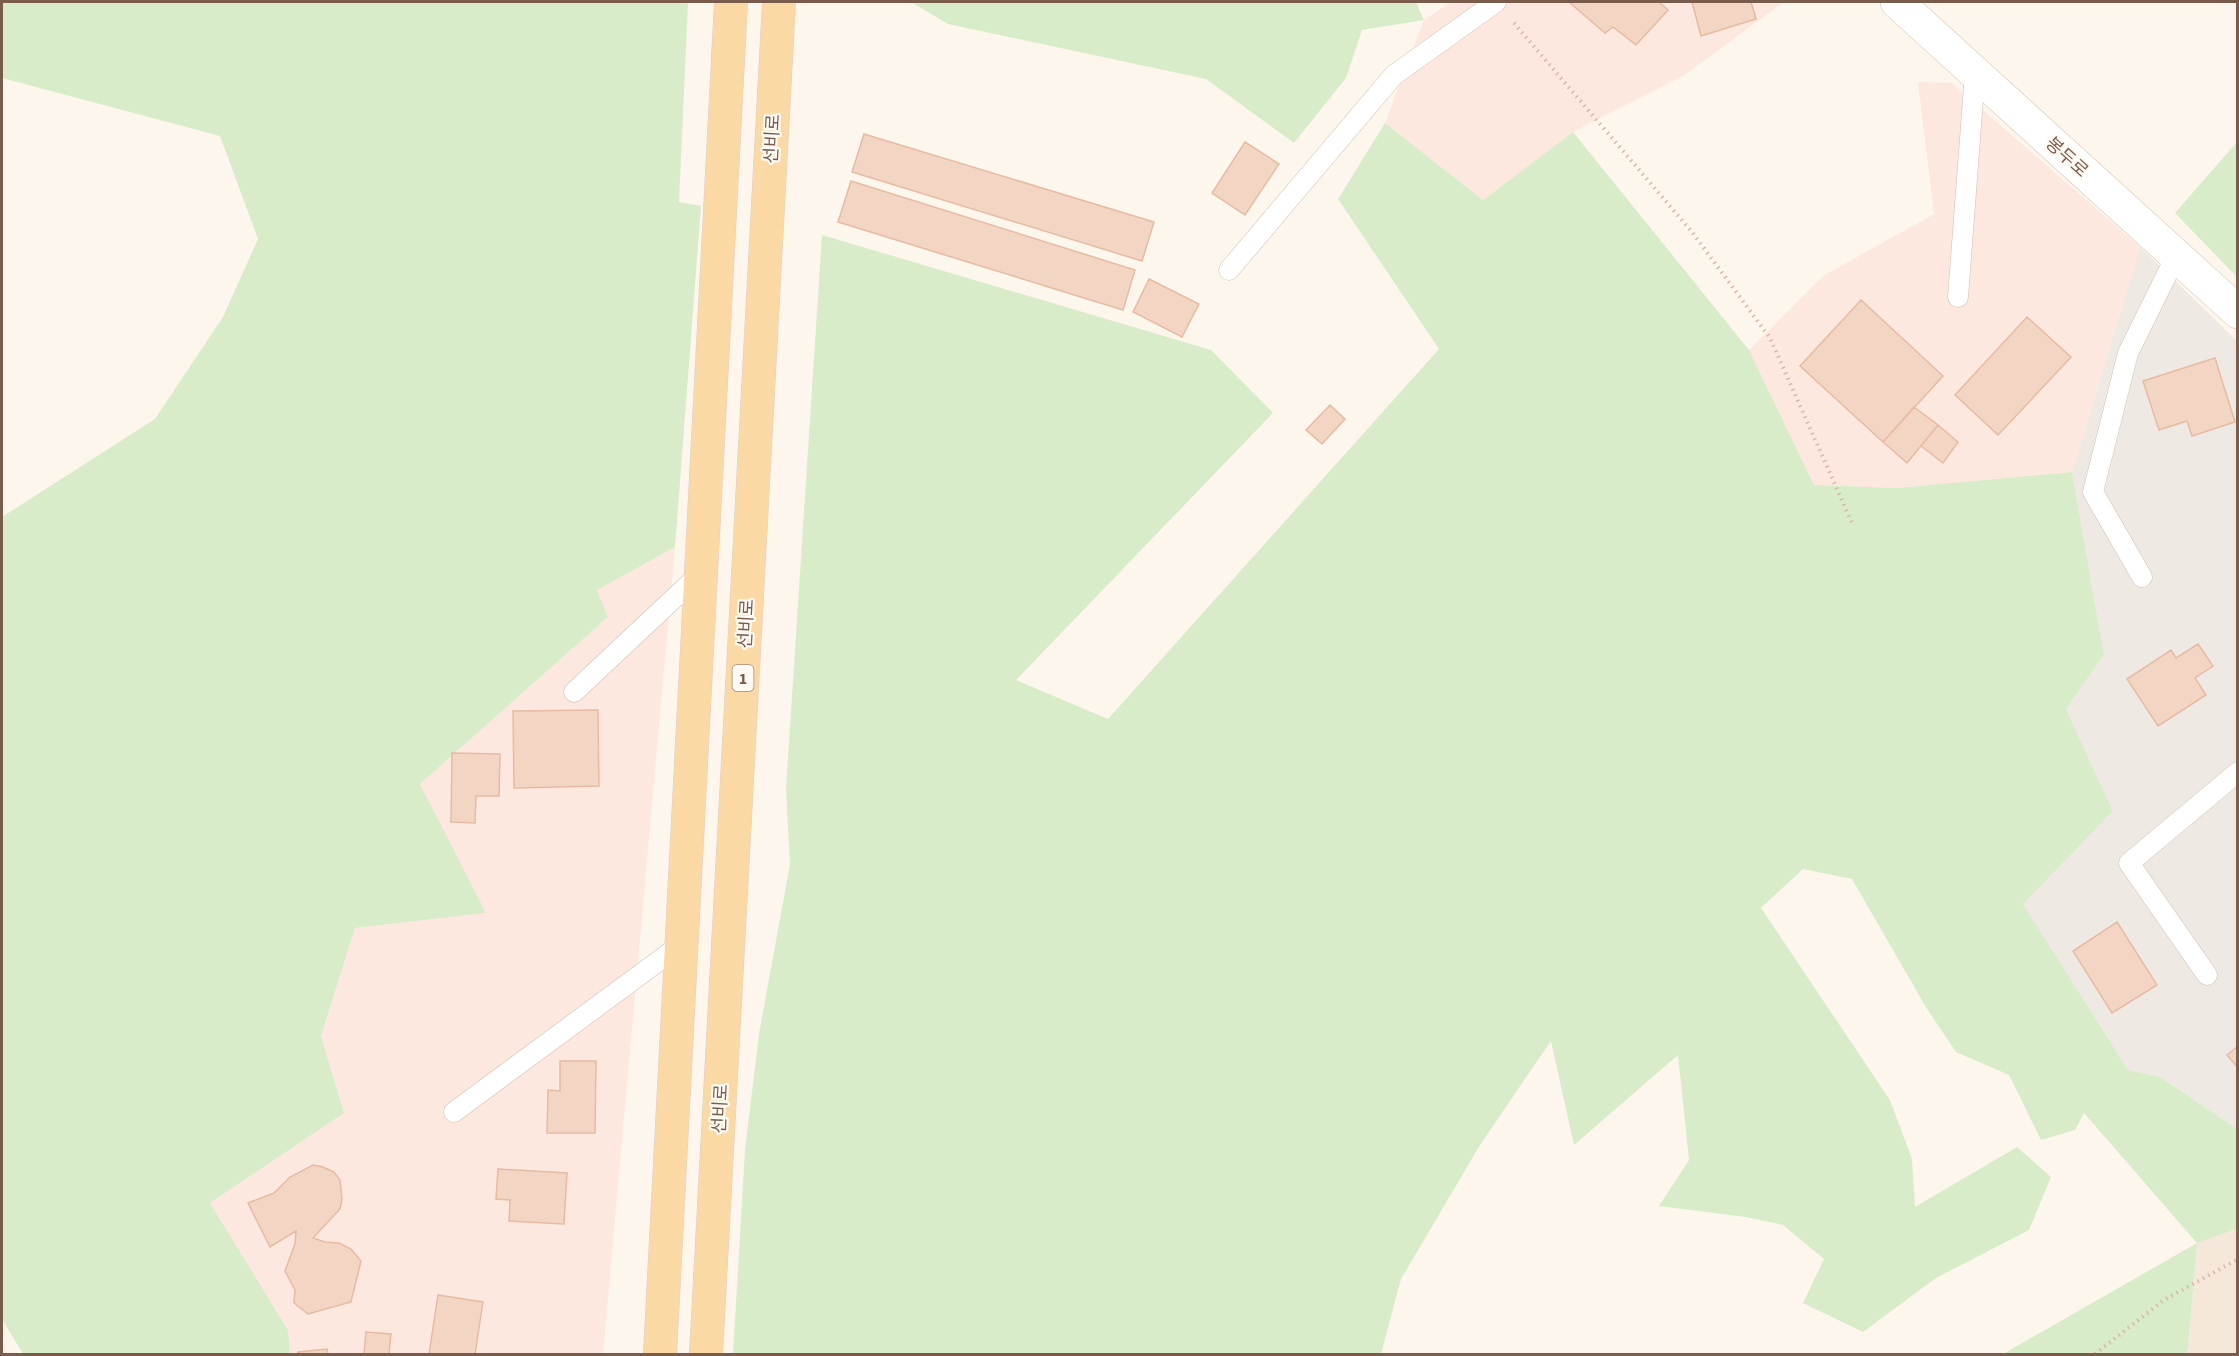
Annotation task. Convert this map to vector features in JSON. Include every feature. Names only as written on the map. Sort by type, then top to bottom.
[{"type":"main road","points":[[660,1354],[731,2]]},
{"type":"main road","name":"선비로","points":[[706,1354],[779,2]]},
{"type":"main road","name":"봉두로","points":[[1897,2],[2238,312]]},
{"type":"lane","points":[[1229,270],[1395,75],[1496,2]]},
{"type":"lane","points":[[1958,297],[1976,73]]},
{"type":"lane","points":[[2142,577],[2093,492],[2128,354],[2176,256]]},
{"type":"lane","points":[[574,692],[702,572]]},
{"type":"lane","points":[[2207,975],[2128,863],[2238,772]]},
{"type":"lane","points":[[454,1112],[682,943]]},
{"type":"path","points":[[1511,19],[1692,232],[1770,338],[1852,523]]},
{"type":"path","points":[[2095,1354],[2164,1300],[2238,1259]]},
{"type":"shaded area","points":[[1451,2],[1784,2],[1683,76],[1573,132],[1483,200],[1385,123],[1424,20]]},
{"type":"shaded area","points":[[1918,82],[1952,83],[2140,247],[2072,472],[1897,488],[1814,485],[1749,350],[1823,276],[1934,214]]},
{"type":"shaded area","points":[[2140,247],[2237,341],[2237,1129],[2160,1077],[2128,1070],[2022,904],[2113,811],[2066,709],[2104,655],[2072,472]]},
{"type":"shaded area","points":[[675,547],[603,1354],[290,1354],[288,1330],[209,1203],[344,1113],[321,1036],[355,928],[485,913],[420,784],[608,617],[596,590]]},
{"type":"shaded area","points":[[2237,1229],[2237,1354],[2186,1354],[2197,1243]]},
{"type":"green space","points":[[2,2],[688,2],[679,202],[701,206],[675,547],[597,590],[608,617],[420,784],[486,913],[355,928],[321,1036],[344,1113],[210,1203],[288,1330],[290,1354],[23,1354],[2,1319],[2,517],[155,419],[223,317],[258,239],[220,136],[2,78]]},
{"type":"green space","points":[[911,2],[1416,2],[1424,20],[1362,30],[1346,78],[1294,143],[1206,79],[948,24]]},
{"type":"green space","points":[[1385,123],[1483,200],[1573,132],[1749,350],[1814,485],[1897,488],[2072,472],[2104,655],[2066,709],[2113,811],[2023,904],[2128,1070],[2160,1077],[2237,1129],[2237,1229],[2197,1243],[2084,1113],[2075,1130],[2041,1140],[2009,1075],[1956,1052],[1927,1009],[1852,879],[1803,869],[1761,908],[1890,1100],[1912,1159],[1915,1207],[2017,1147],[2051,1177],[2029,1230],[1936,1278],[1863,1332],[1803,1303],[1824,1259],[1783,1225],[1746,1217],[1659,1206],[1689,1160],[1678,1055],[1574,1145],[1551,1041],[1480,1145],[1401,1279],[1381,1354],[733,1354],[745,1150],[759,1034],[790,864],[786,789],[822,235],[1211,350],[1273,413],[1016,680],[1108,719],[1439,349],[1338,199]]},
{"type":"green space","points":[[2237,142],[2237,277],[2175,213]]},
{"type":"green space","points":[[2197,1243],[2186,1354],[2003,1354]]},
{"type":"building","points":[[1569,2],[1659,2],[1668,10],[1636,45],[1613,27],[1605,33]]},
{"type":"building","points":[[1692,2],[1751,2],[1756,19],[1701,36]]},
{"type":"building","points":[[864,134],[1154,222],[1142,261],[852,172]]},
{"type":"building","points":[[1245,142],[1279,164],[1245,215],[1212,193]]},
{"type":"building","points":[[851,181],[1135,270],[1123,310],[838,222]]},
{"type":"building","points":[[1149,279],[1199,304],[1182,337],[1133,312]]},
{"type":"building","points":[[1861,300],[1943,376],[1883,442],[1800,366]]},
{"type":"building","points":[[2027,317],[2071,357],[1998,435],[1955,395]]},
{"type":"building","points":[[2215,358],[2235,422],[2192,436],[2187,421],[2159,430],[2143,381]]},
{"type":"building","points":[[1330,405],[1345,419],[1322,444],[1306,430]]},
{"type":"building","points":[[1914,407],[1938,425],[1907,463],[1883,442]]},
{"type":"building","points":[[1938,425],[1958,442],[1943,463],[1921,446]]},
{"type":"building","points":[[2198,644],[2213,666],[2195,678],[2206,695],[2158,726],[2127,679],[2171,650],[2176,658]]},
{"type":"building","points":[[598,710],[599,786],[514,788],[513,711]]},
{"type":"building","points":[[452,753],[500,754],[499,796],[476,796],[475,823],[451,822]]},
{"type":"building","points":[[2117,922],[2157,985],[2112,1013],[2073,951]]},
{"type":"building","points":[[2238,1046],[2238,1068],[2227,1055]]},
{"type":"building","points":[[560,1061],[596,1061],[595,1133],[547,1133],[548,1090],[560,1091]]},
{"type":"building","points":[[313,1165],[334,1172],[340,1180],[342,1199],[340,1209],[313,1238],[339,1243],[351,1249],[361,1261],[351,1302],[308,1314],[294,1303],[295,1290],[285,1271],[295,1244],[296,1231],[270,1247],[248,1203],[274,1193],[290,1177]]},
{"type":"building","points":[[498,1169],[567,1173],[564,1224],[509,1221],[510,1200],[496,1199]]},
{"type":"building","points":[[438,1295],[483,1302],[475,1354],[429,1354]]},
{"type":"building","points":[[366,1332],[391,1334],[389,1354],[364,1354]]},
{"type":"building","points":[[327,1349],[328,1354],[298,1354],[298,1352]]}]
